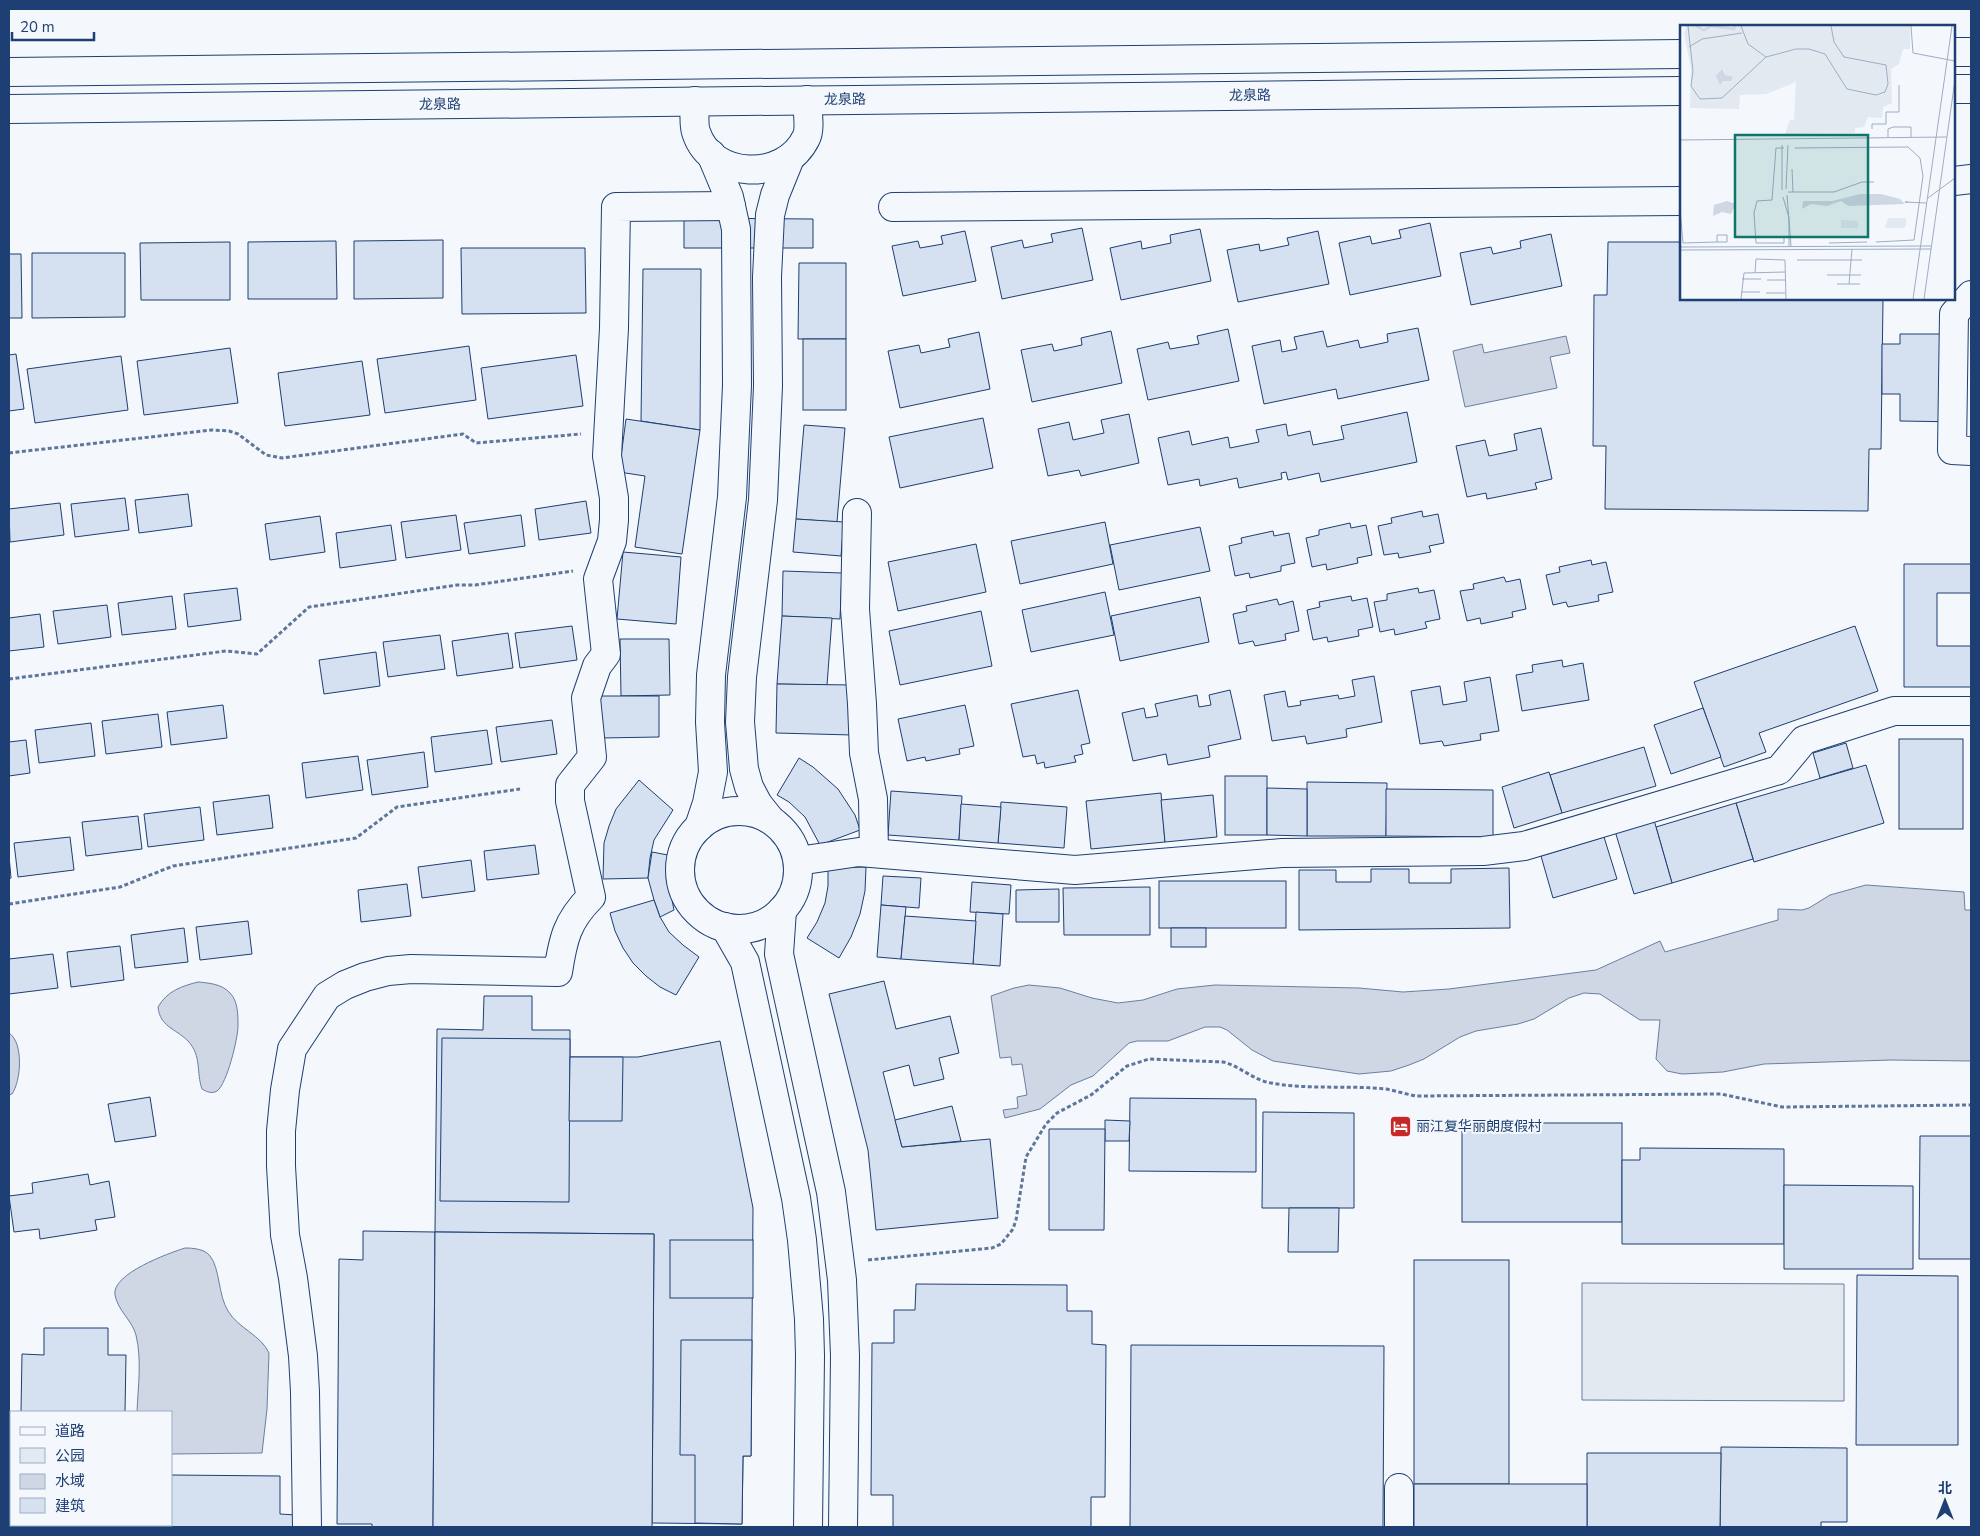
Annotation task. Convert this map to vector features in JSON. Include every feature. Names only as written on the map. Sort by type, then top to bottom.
[{"type":"main road","points":[[1955,52],[1971,52]]},
{"type":"main road","points":[[9,72],[1680,54]]},
{"type":"main road","points":[[1955,89],[1971,89]]},
{"type":"main road","name":"龙泉路","points":[[9,109],[1680,91]]},
{"type":"main road","points":[[711,154],[735,168],[749,171],[777,166],[790,158],[808,136],[807,100]]},
{"type":"main road","points":[[695,101],[695,131],[701,143],[711,154],[721,175],[736,229],[737,376],[732,497],[711,675],[710,722],[713,772],[707,803],[699,827]]},
{"type":"main road","points":[[770,819],[749,812],[727,812],[712,818],[699,827],[689,839],[682,853],[680,869],[682,884],[688,899],[710,921],[724,927],[740,928],[756,926],[770,920],[782,910],[791,898],[797,883],[798,861],[790,840],[758,804],[749,787],[744,769],[740,722],[742,677],[763,500],[766,452],[770,215],[775,195],[790,158]]},
{"type":"main road","points":[[1955,182],[1971,179]]},
{"type":"main road","points":[[893,207],[1680,201]]},
{"type":"main road","points":[[307,1527],[303,1356],[293,1278],[285,1236],[280,1166],[285,1090],[292,1050],[327,996],[365,977],[388,971],[411,969],[558,972],[566,930],[581,907],[591,897],[570,801],[570,785],[592,756],[586,698],[597,666],[606,654],[598,579],[612,541],[614,520],[614,498],[607,456],[614,328],[616,207],[731,206]]},
{"type":"main road","points":[[1971,295],[1954,314],[1952,450],[1971,451]]},
{"type":"main road","points":[[857,513],[855,609],[864,753],[873,799],[874,853]]},
{"type":"main road","points":[[798,861],[859,852],[1075,870],[1282,853],[1483,851],[1524,846],[1779,770],[1804,740],[1894,711],[1971,711]]},
{"type":"main road","points":[[782,910],[779,954],[831,1192],[840,1262],[845,1356],[843,1527]]},
{"type":"main road","points":[[724,927],[745,962],[796,1198],[802,1240],[808,1301],[810,1356],[808,1527]]},
{"type":"main road","points":[[1399,1488],[1399,1527]]},
{"type":"path","points":[[9,453],[212,430],[229,431],[238,434],[266,455],[282,458],[463,434],[476,443],[609,431]]},
{"type":"path","points":[[9,679],[226,650],[257,654],[309,607],[603,566]]},
{"type":"path","points":[[9,904],[120,887],[173,866],[356,838],[397,807],[520,789]]},
{"type":"path","points":[[840,1262],[992,1248],[1001,1244],[1008,1237],[1016,1220],[1026,1157],[1046,1124],[1057,1113],[1091,1095],[1126,1066],[1148,1059],[1223,1062],[1257,1079],[1271,1083],[1302,1087],[1386,1090],[1416,1096],[1720,1094],[1782,1107],[1971,1105]]},
{"type":"green space","points":[[1582,1283],[1844,1284],[1844,1401],[1582,1400]]},
{"type":"water","points":[[1566,336],[1570,353],[1550,357],[1557,388],[1465,407],[1453,351],[1482,344],[1484,353]]},
{"type":"water","points":[[1866,885],[1964,892],[1965,910],[1971,910],[1971,1061],[1891,1060],[1764,1064],[1723,1072],[1682,1074],[1667,1071],[1656,1059],[1660,1020],[1640,1020],[1600,994],[1584,993],[1569,998],[1534,1019],[1518,1024],[1476,1031],[1460,1037],[1424,1059],[1391,1071],[1359,1074],[1273,1061],[1252,1050],[1227,1030],[1220,1027],[1205,1027],[1168,1041],[1137,1041],[1129,1043],[1093,1076],[1071,1085],[1040,1109],[1005,1118],[1003,1110],[1018,1108],[1017,1097],[1027,1095],[1022,1064],[1012,1065],[1011,1057],[1000,1058],[991,996],[1014,988],[1029,985],[1060,988],[1092,998],[1118,1003],[1143,1000],[1177,989],[1215,985],[1359,988],[1403,992],[1449,989],[1596,970],[1660,941],[1665,952],[1778,920],[1778,909],[1802,910],[1809,908],[1830,895]]},
{"type":"water","points":[[198,982],[215,984],[227,990],[233,996],[237,1008],[238,1032],[234,1050],[221,1087],[213,1092],[202,1089],[195,1052],[188,1041],[165,1023],[159,1014],[158,1007],[170,993],[181,987]]},
{"type":"water","points":[[9,1033],[17,1045],[20,1062],[15,1088],[12,1094],[9,1095]]},
{"type":"water","points":[[185,1248],[202,1250],[208,1254],[216,1267],[222,1297],[228,1311],[238,1323],[261,1341],[269,1353],[267,1409],[262,1453],[172,1454],[172,1411],[137,1411],[138,1344],[134,1330],[117,1301],[115,1295],[116,1287],[131,1272],[167,1254]]},
{"type":"building","points":[[684,218],[813,219],[813,248],[684,248]]},
{"type":"building","points":[[1430,223],[1441,276],[1350,295],[1339,243],[1370,236],[1372,244],[1401,238],[1399,230]]},
{"type":"building","points":[[1082,228],[1093,280],[1002,299],[991,247],[1022,240],[1024,248],[1053,242],[1051,234]]},
{"type":"building","points":[[1200,229],[1211,281],[1121,300],[1110,248],[1141,241],[1142,249],[1171,243],[1170,235]]},
{"type":"building","points":[[965,231],[976,281],[903,296],[892,246],[918,241],[920,248],[943,244],[941,236]]},
{"type":"building","points":[[1318,231],[1329,284],[1238,302],[1227,250],[1259,244],[1260,251],[1289,245],[1287,238]]},
{"type":"building","points":[[1551,234],[1562,286],[1471,305],[1460,253],[1491,247],[1493,254],[1521,248],[1520,241]]},
{"type":"building","points":[[443,240],[443,298],[354,299],[354,241]]},
{"type":"building","points":[[336,241],[337,299],[248,299],[248,242]]},
{"type":"building","points":[[230,242],[230,300],[141,300],[140,243]]},
{"type":"building","points":[[1608,242],[1680,242],[1680,300],[1883,300],[1881,449],[1869,449],[1868,511],[1605,509],[1606,446],[1593,446],[1594,295],[1607,295]]},
{"type":"building","points":[[461,248],[585,248],[586,313],[462,314]]},
{"type":"building","points":[[32,253],[125,253],[125,317],[32,318]]},
{"type":"building","points":[[9,254],[21,254],[22,318],[9,318]]},
{"type":"building","points":[[799,263],[846,263],[846,339],[798,339]]},
{"type":"building","points":[[643,269],[701,269],[700,430],[641,421]]},
{"type":"building","points":[[1418,328],[1429,380],[1338,399],[1336,389],[1264,404],[1252,346],[1280,340],[1282,352],[1297,349],[1294,337],[1323,331],[1327,347],[1358,340],[1360,348],[1388,342],[1387,334]]},
{"type":"building","points":[[1228,329],[1239,381],[1148,400],[1137,349],[1168,342],[1170,349],[1199,344],[1197,336]]},
{"type":"building","points":[[1111,331],[1122,383],[1032,402],[1021,350],[1052,344],[1054,351],[1082,345],[1081,338]]},
{"type":"building","points":[[979,332],[990,389],[900,408],[888,351],[919,345],[921,353],[950,347],[948,339]]},
{"type":"building","points":[[1900,334],[1964,334],[1963,422],[1900,421],[1900,394],[1882,394],[1882,344],[1900,344]]},
{"type":"building","points":[[803,339],[846,339],[846,410],[803,410]]},
{"type":"building","points":[[469,346],[476,400],[385,413],[377,359]]},
{"type":"building","points":[[230,348],[238,403],[144,415],[137,361]]},
{"type":"building","points":[[16,354],[24,409],[9,411],[9,355]]},
{"type":"building","points":[[576,355],[583,406],[488,419],[481,368]]},
{"type":"building","points":[[121,356],[128,410],[35,423],[27,369]]},
{"type":"building","points":[[362,361],[370,415],[285,426],[278,373]]},
{"type":"building","points":[[1407,412],[1417,462],[1321,482],[1319,473],[1288,480],[1286,472],[1281,473],[1282,479],[1239,488],[1237,478],[1200,486],[1199,479],[1168,485],[1158,438],[1189,431],[1192,445],[1228,437],[1230,448],[1259,442],[1256,430],[1286,424],[1288,436],[1310,431],[1313,445],[1344,439],[1341,426]]},
{"type":"building","points":[[1129,414],[1139,463],[1081,476],[1079,470],[1048,476],[1038,429],[1069,422],[1073,440],[1104,433],[1101,420]]},
{"type":"building","points":[[983,418],[993,468],[900,488],[889,437]]},
{"type":"building","points":[[626,419],[700,430],[682,554],[635,547],[645,476],[619,472]]},
{"type":"building","points":[[804,425],[845,428],[837,522],[796,519]]},
{"type":"building","points":[[1541,428],[1552,479],[1535,483],[1537,489],[1487,499],[1486,493],[1467,497],[1456,446],[1485,440],[1489,456],[1517,450],[1514,434]]},
{"type":"building","points":[[188,494],[192,526],[139,533],[135,500]]},
{"type":"building","points":[[125,498],[129,530],[75,537],[71,504]]},
{"type":"building","points":[[586,501],[591,533],[539,540],[535,509]]},
{"type":"building","points":[[60,503],[64,535],[10,542],[9,509]]},
{"type":"building","points":[[1422,511],[1423,517],[1438,514],[1444,543],[1429,546],[1431,552],[1399,558],[1398,553],[1384,555],[1378,526],[1392,523],[1391,518]]},
{"type":"building","points":[[456,515],[461,550],[406,558],[401,522]]},
{"type":"building","points":[[521,515],[525,546],[469,554],[464,523]]},
{"type":"building","points":[[320,516],[325,552],[270,560],[265,524]]},
{"type":"building","points":[[796,519],[844,522],[841,556],[793,552]]},
{"type":"building","points":[[1105,522],[1113,564],[1020,584],[1011,541]]},
{"type":"building","points":[[1350,523],[1351,528],[1366,525],[1372,555],[1357,558],[1358,563],[1327,570],[1326,564],[1312,567],[1306,538],[1319,535],[1319,530]]},
{"type":"building","points":[[391,525],[396,560],[340,568],[336,533]]},
{"type":"building","points":[[1200,527],[1210,571],[1119,590],[1110,545]]},
{"type":"building","points":[[1273,531],[1274,536],[1289,533],[1295,563],[1281,566],[1281,571],[1250,578],[1249,573],[1235,576],[1229,546],[1242,543],[1241,538]]},
{"type":"building","points":[[976,544],[986,592],[898,611],[888,562]]},
{"type":"building","points":[[623,552],[681,557],[676,624],[617,619]]},
{"type":"building","points":[[1591,560],[1592,565],[1606,562],[1613,592],[1598,595],[1599,601],[1568,607],[1566,602],[1553,605],[1546,575],[1560,572],[1559,567]]},
{"type":"building","points":[[1904,564],[1971,564],[1971,593],[1937,593],[1937,646],[1971,646],[1971,687],[1904,687]]},
{"type":"building","points":[[783,571],[842,573],[840,619],[782,616]]},
{"type":"building","points":[[1504,577],[1506,582],[1520,579],[1526,609],[1512,612],[1513,617],[1481,624],[1480,618],[1467,621],[1460,591],[1474,589],[1473,584]]},
{"type":"building","points":[[237,588],[241,620],[188,627],[184,594]]},
{"type":"building","points":[[1418,588],[1419,593],[1434,590],[1440,619],[1425,622],[1427,628],[1395,635],[1394,629],[1380,632],[1374,602],[1387,600],[1387,594]]},
{"type":"building","points":[[1105,592],[1114,635],[1031,652],[1022,610]]},
{"type":"building","points":[[172,596],[176,629],[122,635],[118,603]]},
{"type":"building","points":[[1351,596],[1352,601],[1367,598],[1373,627],[1358,630],[1359,636],[1328,642],[1327,637],[1313,640],[1307,610],[1320,607],[1319,602]]},
{"type":"building","points":[[1200,597],[1209,642],[1120,661],[1111,616]]},
{"type":"building","points":[[1277,599],[1279,605],[1293,601],[1299,631],[1285,634],[1286,640],[1255,646],[1253,641],[1239,644],[1233,614],[1247,611],[1246,606]]},
{"type":"building","points":[[107,605],[111,637],[58,644],[53,611]]},
{"type":"building","points":[[981,611],[992,666],[900,685],[889,631]]},
{"type":"building","points":[[40,614],[44,647],[9,651],[9,618]]},
{"type":"building","points":[[782,616],[832,618],[827,685],[777,684]]},
{"type":"building","points":[[572,626],[577,660],[520,668],[515,633]]},
{"type":"building","points":[[1855,626],[1878,691],[1759,733],[1766,752],[1724,767],[1694,682]]},
{"type":"building","points":[[508,633],[513,668],[457,676],[452,641]]},
{"type":"building","points":[[440,635],[445,669],[388,677],[383,642]]},
{"type":"building","points":[[620,639],[669,639],[670,695],[621,696]]},
{"type":"building","points":[[376,652],[380,686],[324,694],[319,660]]},
{"type":"building","points":[[1562,660],[1563,667],[1583,663],[1589,700],[1522,711],[1516,675],[1533,672],[1532,665]]},
{"type":"building","points":[[1374,676],[1382,722],[1346,729],[1347,737],[1307,744],[1305,736],[1272,741],[1264,695],[1285,691],[1288,707],[1301,705],[1300,701],[1338,695],[1339,699],[1355,696],[1352,680]]},
{"type":"building","points":[[1490,677],[1499,731],[1480,734],[1481,740],[1444,746],[1442,741],[1420,744],[1411,691],[1440,686],[1443,705],[1467,701],[1464,682]]},
{"type":"building","points":[[777,684],[853,685],[852,735],[776,733]]},
{"type":"building","points":[[1078,690],[1090,743],[1081,745],[1083,754],[1074,756],[1076,762],[1045,768],[1044,762],[1037,764],[1035,755],[1023,757],[1011,704]]},
{"type":"building","points":[[1230,690],[1241,739],[1208,746],[1210,757],[1168,765],[1166,754],[1133,761],[1122,713],[1144,708],[1146,718],[1158,716],[1155,704],[1197,695],[1199,707],[1211,705],[1209,695]]},
{"type":"building","points":[[600,696],[659,696],[659,737],[601,738]]},
{"type":"building","points":[[223,705],[227,738],[171,745],[167,712]]},
{"type":"building","points":[[965,705],[974,746],[959,749],[960,754],[926,761],[925,757],[907,761],[898,719]]},
{"type":"building","points":[[1703,708],[1721,757],[1671,774],[1654,725]]},
{"type":"building","points":[[158,714],[162,747],[106,754],[102,721]]},
{"type":"building","points":[[552,720],[557,754],[501,762],[496,727]]},
{"type":"building","points":[[91,723],[95,756],[39,763],[35,730]]},
{"type":"building","points":[[487,730],[492,764],[435,772],[431,737]]},
{"type":"building","points":[[1899,739],[1963,739],[1963,829],[1899,829]]},
{"type":"building","points":[[26,740],[30,773],[9,776],[9,742]]},
{"type":"building","points":[[1846,743],[1853,768],[1820,778],[1813,753]]},
{"type":"building","points":[[1644,747],[1656,786],[1562,813],[1550,775]]},
{"type":"building","points":[[424,752],[428,787],[372,795],[367,760]]},
{"type":"building","points":[[358,756],[363,790],[306,798],[302,763]]},
{"type":"building","points":[[799,758],[813,767],[838,789],[855,815],[860,830],[820,845],[805,817],[789,802],[777,795]]},
{"type":"building","points":[[1866,765],[1884,823],[1754,862],[1736,803]]},
{"type":"building","points":[[1549,772],[1562,813],[1514,828],[1502,787]]},
{"type":"building","points":[[1225,776],[1267,776],[1267,835],[1225,835]]},
{"type":"building","points":[[639,780],[673,810],[654,840],[648,878],[603,879],[604,843],[609,826],[616,809]]},
{"type":"building","points":[[1307,782],[1387,783],[1386,836],[1307,836]]},
{"type":"building","points":[[1267,788],[1307,789],[1307,836],[1267,835]]},
{"type":"building","points":[[1386,789],[1493,790],[1493,837],[1386,836]]},
{"type":"building","points":[[891,791],[962,796],[959,840],[888,835]]},
{"type":"building","points":[[1161,793],[1165,842],[1091,849],[1086,801]]},
{"type":"building","points":[[269,795],[273,828],[217,835],[213,802]]},
{"type":"building","points":[[1213,795],[1217,837],[1165,842],[1161,800]]},
{"type":"building","points":[[1001,802],[1067,807],[1064,848],[998,843]]},
{"type":"building","points":[[1736,803],[1753,859],[1672,883],[1656,827]]},
{"type":"building","points":[[961,804],[1001,807],[998,843],[959,840]]},
{"type":"building","points":[[200,807],[204,840],[148,847],[144,814]]},
{"type":"building","points":[[138,816],[142,849],[86,856],[82,822]]},
{"type":"building","points":[[1654,820],[1672,883],[1634,894],[1615,831]]},
{"type":"building","points":[[70,837],[74,870],[18,877],[14,843]]},
{"type":"building","points":[[1604,837],[1617,879],[1553,898],[1541,856]]},
{"type":"building","points":[[535,845],[539,874],[487,880],[484,851]]},
{"type":"building","points":[[652,852],[668,855],[668,880],[674,910],[660,917],[648,878]]},
{"type":"building","points":[[9,856],[11,878],[9,879]]},
{"type":"building","points":[[471,860],[475,891],[422,898],[418,867]]},
{"type":"building","points":[[866,867],[865,891],[860,914],[851,937],[839,958],[807,938],[817,922],[825,903],[828,886],[828,868]]},
{"type":"building","points":[[1509,868],[1510,928],[1299,930],[1299,870],[1336,870],[1336,882],[1371,882],[1371,869],[1409,869],[1409,883],[1451,883],[1451,869]]},
{"type":"building","points":[[883,876],[921,878],[919,908],[881,905]]},
{"type":"building","points":[[1159,881],[1286,881],[1286,928],[1159,928]]},
{"type":"building","points":[[972,882],[1011,885],[1009,914],[970,912]]},
{"type":"building","points":[[407,884],[411,916],[361,922],[358,890]]},
{"type":"building","points":[[1150,887],[1150,935],[1064,935],[1063,888]]},
{"type":"building","points":[[1059,889],[1059,922],[1016,922],[1016,890]]},
{"type":"building","points":[[654,900],[660,917],[669,932],[699,957],[676,995],[660,987],[633,963],[615,931],[610,913]]},
{"type":"building","points":[[881,905],[906,907],[901,959],[877,957]]},
{"type":"building","points":[[976,912],[1003,914],[1000,966],[973,964]]},
{"type":"building","points":[[905,916],[976,921],[973,964],[901,959]]},
{"type":"building","points":[[248,921],[252,954],[200,960],[196,927]]},
{"type":"building","points":[[184,928],[188,962],[135,968],[131,935]]},
{"type":"building","points":[[1171,928],[1206,928],[1206,947],[1171,947]]},
{"type":"building","points":[[120,946],[124,980],[71,987],[67,952]]},
{"type":"building","points":[[53,954],[58,988],[9,994],[9,959]]},
{"type":"building","points":[[884,981],[896,1029],[950,1016],[959,1053],[939,1058],[944,1079],[914,1086],[909,1065],[883,1072],[902,1147],[990,1139],[998,1218],[876,1230],[868,1150],[829,994]]},
{"type":"building","points":[[484,996],[532,996],[532,1030],[570,1030],[570,1057],[638,1057],[720,1041],[753,1208],[751,1456],[743,1456],[742,1524],[652,1523],[654,1234],[435,1232],[437,1029],[483,1030]]},
{"type":"building","points":[[442,1038],[570,1039],[569,1202],[440,1201]]},
{"type":"building","points":[[570,1057],[623,1057],[622,1121],[569,1121]]},
{"type":"building","points":[[150,1097],[156,1136],[115,1142],[108,1104]]},
{"type":"building","points":[[1130,1098],[1256,1099],[1256,1172],[1129,1171]]},
{"type":"building","points":[[952,1106],[961,1141],[902,1147],[895,1120]]},
{"type":"building","points":[[1263,1112],[1354,1113],[1354,1208],[1262,1208]]},
{"type":"building","points":[[1105,1120],[1130,1121],[1129,1141],[1105,1141]]},
{"type":"building","points":[[1462,1123],[1622,1123],[1622,1222],[1462,1222]]},
{"type":"building","points":[[1049,1129],[1105,1129],[1104,1230],[1049,1230]]},
{"type":"building","points":[[1920,1136],[1971,1136],[1971,1259],[1919,1259]]},
{"type":"building","points":[[1640,1148],[1784,1149],[1784,1244],[1622,1244],[1622,1160],[1640,1160]]},
{"type":"building","points":[[88,1174],[90,1185],[109,1181],[115,1217],[95,1220],[97,1230],[40,1239],[39,1229],[14,1232],[9,1196],[33,1193],[32,1183]]},
{"type":"building","points":[[1784,1185],[1913,1186],[1913,1269],[1784,1269]]},
{"type":"building","points":[[1289,1208],[1339,1208],[1338,1252],[1288,1252]]},
{"type":"building","points":[[363,1231],[435,1232],[433,1527],[372,1527],[372,1524],[337,1524],[339,1259],[363,1260]]},
{"type":"building","points":[[435,1232],[654,1234],[652,1527],[433,1527]]},
{"type":"building","points":[[670,1240],[753,1240],[753,1298],[670,1298]]},
{"type":"building","points":[[1414,1260],[1509,1260],[1509,1484],[1414,1484]]},
{"type":"building","points":[[1857,1275],[1958,1276],[1958,1445],[1856,1445]]},
{"type":"building","points":[[916,1284],[1067,1285],[1067,1311],[1092,1311],[1092,1344],[1106,1345],[1105,1497],[1091,1497],[1091,1527],[893,1527],[893,1495],[871,1495],[872,1343],[894,1343],[894,1310],[915,1310]]},
{"type":"building","points":[[44,1328],[108,1328],[108,1355],[126,1355],[125,1411],[21,1411],[22,1354],[44,1355]]},
{"type":"building","points":[[681,1340],[752,1340],[751,1456],[743,1456],[742,1524],[695,1523],[695,1455],[680,1455]]},
{"type":"building","points":[[1131,1345],[1384,1346],[1383,1527],[1130,1527]]},
{"type":"building","points":[[1721,1447],[1847,1448],[1847,1522],[1821,1522],[1821,1527],[1720,1527]]},
{"type":"building","points":[[10,1449],[10,1526],[72,1526],[9,1527]]},
{"type":"building","points":[[1587,1453],[1721,1453],[1720,1527],[1587,1527]]},
{"type":"building","points":[[172,1475],[280,1476],[280,1514],[296,1515],[296,1527],[71,1527],[172,1526]]},
{"type":"building","points":[[1414,1484],[1587,1484],[1587,1527],[1414,1527]]},
{"type":"place","name":"丽江复华丽朗度假村","points":[[1400,1126]]}]
